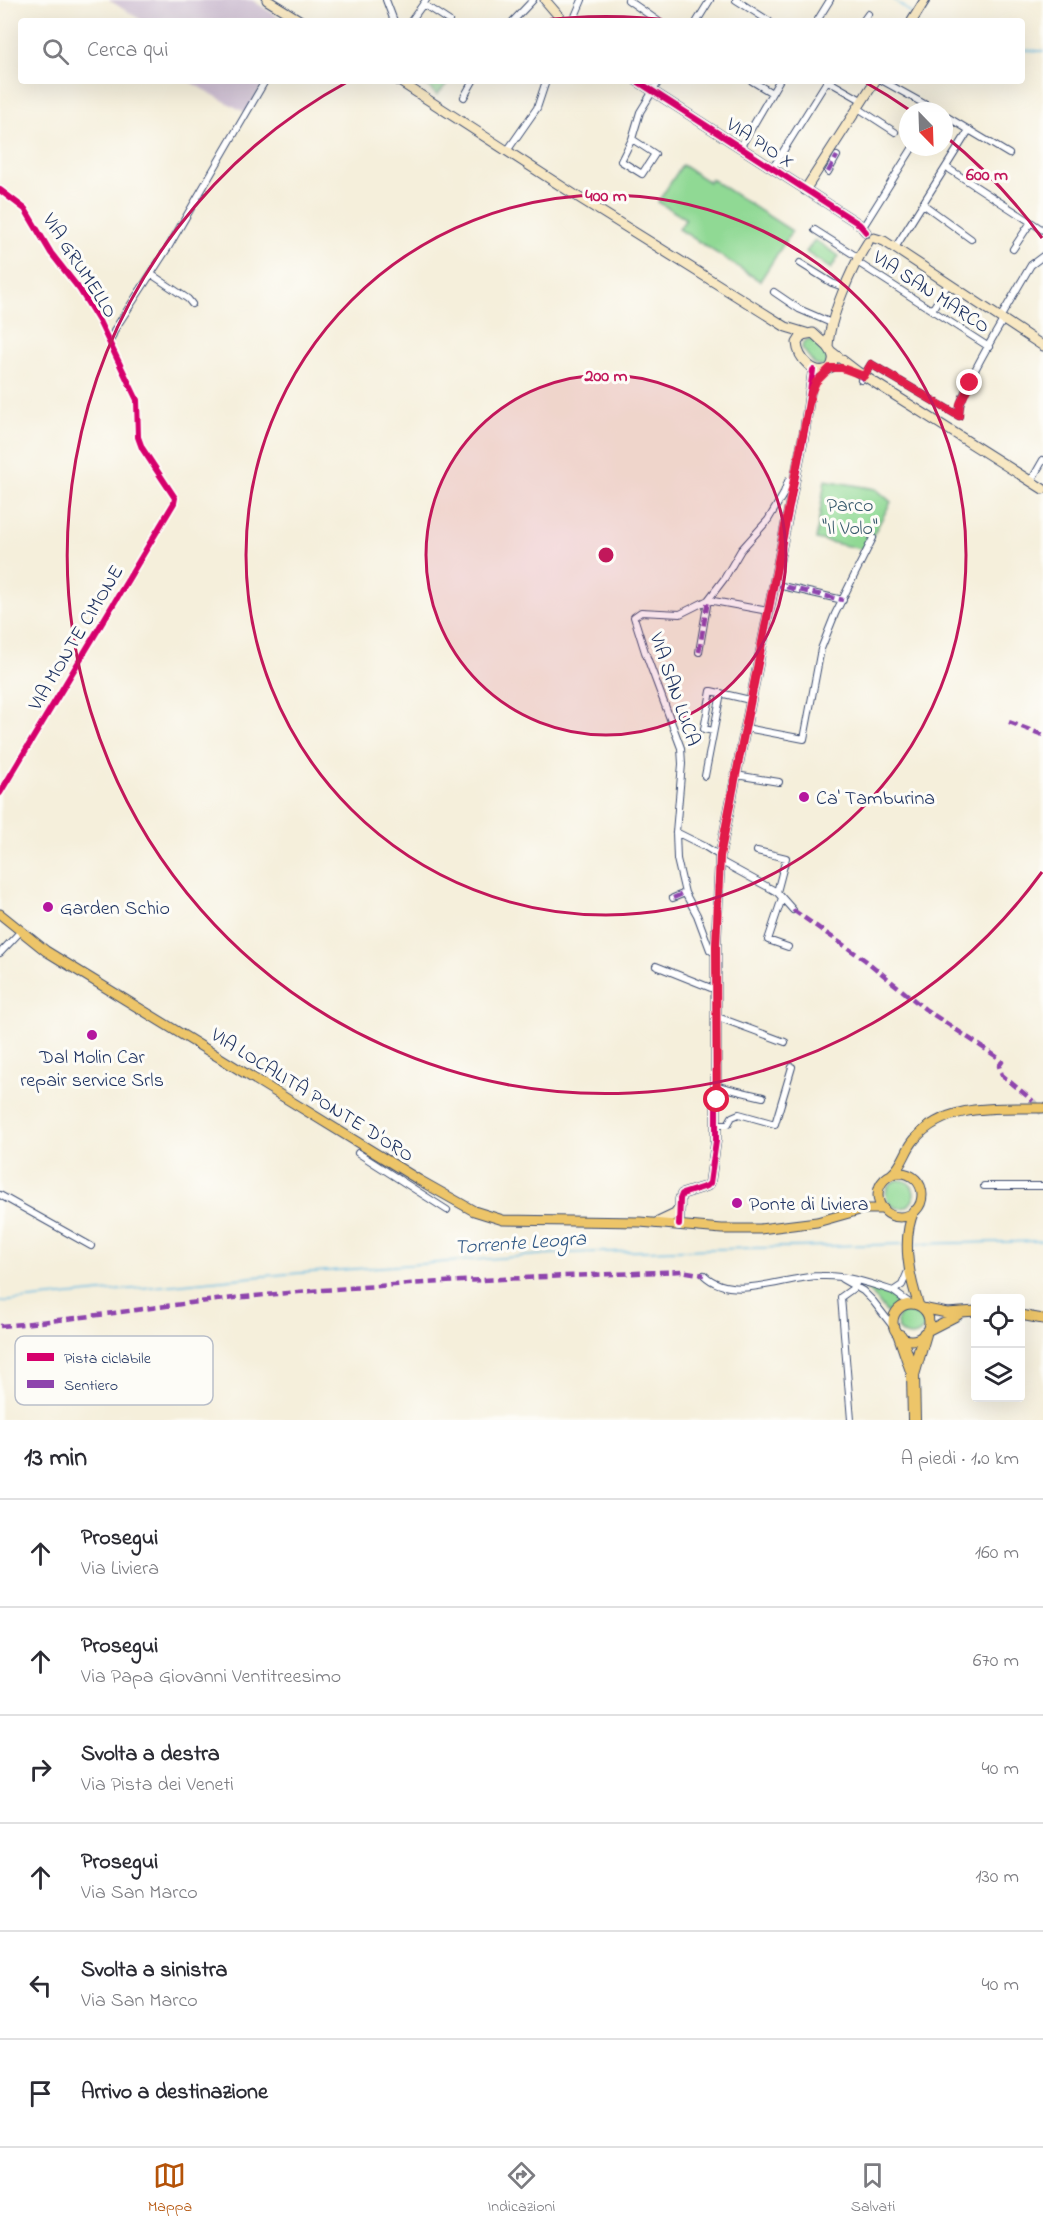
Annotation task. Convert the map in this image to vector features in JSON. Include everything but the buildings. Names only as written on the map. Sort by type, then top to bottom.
[{"type":"highway","points":[[897,1332],[913,1375]]},
{"type":"highway","points":[[914,1420],[913,1375],[926,1333]]},
{"type":"main road","name":"VIA LOCALITÀ PONTE D'ORO","points":[[0,914],[46,951],[418,1180],[474,1211],[503,1220],[636,1222],[722,1229],[760,1229],[817,1222],[863,1209]]},
{"type":"main road","points":[[863,1209],[875,1201],[882,1182],[902,1164],[916,1138],[941,1119],[968,1110],[1043,1108]]},
{"type":"main road","points":[[907,1155],[913,1177],[921,1191],[920,1202],[906,1231],[909,1276],[912,1304],[928,1316],[929,1326],[926,1333]]},
{"type":"main road","points":[[892,1174],[905,1174],[913,1177]]},
{"type":"main road","points":[[878,1195],[888,1212],[906,1231]]},
{"type":"main road","points":[[863,1209],[901,1216],[914,1211]]},
{"type":"main road","points":[[909,1276],[912,1304]]},
{"type":"main road","points":[[912,1304],[947,1313],[971,1312]]},
{"type":"main road","points":[[912,1304],[894,1318],[897,1332],[910,1340],[915,1340],[950,1318],[971,1312]]},
{"type":"main road","points":[[1025,1316],[1043,1319]]},
{"type":"street","points":[[267,0],[294,18]]},
{"type":"street","points":[[386,0],[393,18]]},
{"type":"street","points":[[516,18],[533,0]]},
{"type":"street","points":[[545,0],[560,18]]},
{"type":"street","points":[[574,18],[582,0]]},
{"type":"street","points":[[627,0],[654,18]]},
{"type":"street","points":[[699,18],[710,0]]},
{"type":"street","points":[[736,0],[764,18]]},
{"type":"street","points":[[819,18],[830,0]]},
{"type":"street","points":[[914,18],[925,0]]},
{"type":"street","points":[[413,18],[425,2],[445,18]]},
{"type":"street","points":[[866,18],[868,14]]},
{"type":"street","points":[[110,342],[115,329],[175,236],[263,84]]},
{"type":"street","points":[[403,84],[786,327],[810,333],[861,376],[1043,489]]},
{"type":"street","points":[[412,84],[415,92]]},
{"type":"street","points":[[464,97],[471,84]]},
{"type":"street","points":[[507,151],[537,108],[545,84]]},
{"type":"street","name":"VIA PIO X","points":[[642,84],[805,190],[868,235],[884,241],[1043,346]]},
{"type":"street","points":[[632,139],[655,154],[642,174],[621,161],[632,139],[640,112],[657,84]]},
{"type":"street","points":[[757,84],[772,93]]},
{"type":"street","points":[[740,148],[777,84]]},
{"type":"street","points":[[772,169],[826,84]]},
{"type":"street","points":[[832,84],[895,132]]},
{"type":"street","points":[[805,190],[873,84]]},
{"type":"street","points":[[888,84],[920,102]]},
{"type":"street","points":[[953,120],[1010,154]]},
{"type":"street","points":[[895,248],[969,130]]},
{"type":"street","points":[[828,171],[837,156]]},
{"type":"street","points":[[797,343],[802,335],[824,329],[832,318],[868,235],[908,156]]},
{"type":"street","points":[[946,167],[1043,230]]},
{"type":"street","name":"VIA GRUMELLO","points":[[0,190],[25,209],[57,261],[80,290],[110,342],[137,400],[138,436],[142,448],[175,498]]},
{"type":"street","points":[[923,204],[971,239]]},
{"type":"street","points":[[1013,249],[1031,222]]},
{"type":"street","name":"VIA SAN MARCO","points":[[814,230],[989,347]]},
{"type":"street","name":"VIA SAN MARCO","points":[[861,376],[871,364],[959,416],[960,404],[1001,319],[1031,265],[1043,256]]},
{"type":"street","points":[[800,263],[832,283],[846,288]]},
{"type":"street","points":[[151,274],[192,304]]},
{"type":"street","points":[[932,310],[948,284]]},
{"type":"street","points":[[774,292],[799,309],[832,318]]},
{"type":"street","points":[[811,393],[833,363],[829,333],[832,318]]},
{"type":"street","points":[[679,1225],[682,1194],[710,1183],[716,1124],[715,1016],[720,859],[811,393],[813,370],[800,353],[797,343],[786,327]]},
{"type":"street","points":[[813,370],[842,368],[861,376]]},
{"type":"street","points":[[1031,482],[1043,460]]},
{"type":"street","name":"VIA SAN LUCA","points":[[716,954],[710,950],[697,915],[685,893],[677,859],[676,831],[682,764],[681,748],[634,617],[641,612],[680,614],[708,600],[741,550],[768,520],[783,495],[788,481],[793,481]]},
{"type":"street","name":"VIA MONTE CIMONE","points":[[0,793],[175,498]]},
{"type":"street","points":[[746,728],[804,738],[821,649],[873,538]]},
{"type":"street","points":[[773,584],[843,600]]},
{"type":"street","points":[[699,652],[708,600],[768,611]]},
{"type":"street","points":[[713,731],[704,729],[711,691],[750,700]]},
{"type":"street","points":[[705,776],[721,693]]},
{"type":"street","points":[[736,775],[779,782]]},
{"type":"street","points":[[676,831],[780,895],[794,910]]},
{"type":"street","points":[[757,851],[786,858],[780,895],[768,940],[788,947]]},
{"type":"street","points":[[673,898],[685,893]]},
{"type":"street","points":[[0,953],[20,932]]},
{"type":"street","points":[[656,966],[716,990]]},
{"type":"street","points":[[715,1016],[785,1042]]},
{"type":"street","points":[[716,1124],[728,1124],[732,1117],[739,1114],[775,1124],[792,1067]]},
{"type":"street","points":[[717,1086],[763,1097]]},
{"type":"street","name":"VIA LOCALITÀ PONTE D'ORO","points":[[358,1153],[447,1210]]},
{"type":"street","points":[[984,1186],[1043,1186]]},
{"type":"street","points":[[0,1195],[91,1246]]},
{"type":"street","points":[[656,1223],[675,1214],[680,1207]]},
{"type":"street","points":[[704,1275],[716,1285],[738,1288],[819,1276],[839,1277],[893,1291],[912,1304]]},
{"type":"street","points":[[893,1291],[909,1276]]},
{"type":"street","points":[[839,1277],[873,1300],[897,1332]]},
{"type":"street","points":[[850,1420],[841,1297],[855,1287],[857,1280]]},
{"type":"shaded area","points":[[109,0],[252,0],[279,18],[138,18]]},
{"type":"shaded area","points":[[193,84],[263,84],[246,113]]},
{"type":"green space","points":[[425,84],[447,84],[437,95]]},
{"type":"green space","points":[[682,165],[709,182],[711,179],[792,231],[760,281],[679,229],[686,219],[658,202]]},
{"type":"green space","points":[[815,240],[839,256],[831,269],[806,252]]},
{"type":"green space","points":[[811,338],[829,357],[828,364],[823,367],[815,365],[802,348],[803,342]]},
{"type":"green space","name":"Parco \"Il Volo\"","points":[[825,480],[876,489],[891,502],[865,550],[816,539]]},
{"type":"green space","points":[[900,1180],[910,1184],[914,1194],[910,1204],[900,1208],[890,1204],[886,1194],[890,1184]]},
{"type":"green space","points":[[860,1284],[894,1295],[897,1303],[889,1312],[886,1312],[873,1295]]},
{"type":"green space","points":[[911,1308],[921,1312],[925,1322],[921,1332],[911,1336],[901,1332],[897,1322],[901,1312]]},
{"type":"waterway","points":[[894,0],[911,13]]},
{"type":"waterway","points":[[1025,50],[1043,51]]},
{"type":"waterway","name":"Torrente Leogra","points":[[912,1244],[1043,1241]]},
{"type":"waterway","name":"Torrente Leogra","points":[[0,1302],[274,1275],[566,1253],[904,1244]]},
{"type":"tunnel","points":[[1033,1101],[1043,1115]]},
{"type":"marked path","points":[[828,172],[837,156]]},
{"type":"marked path","points":[[861,380],[871,364]]},
{"type":"marked path","points":[[773,584],[843,600]]},
{"type":"marked path","points":[[699,652],[708,600]]},
{"type":"marked path","points":[[1009,722],[1043,735]]},
{"type":"marked path","points":[[673,898],[685,893]]},
{"type":"marked path","points":[[793,910],[865,960],[925,1009],[997,1057],[1002,1062],[999,1066],[1002,1075],[1033,1101]]},
{"type":"marked path","points":[[0,1326],[216,1300],[332,1289],[682,1271],[704,1275]]},
{"type":"cycle path","points":[[642,84],[859,224],[866,232]]},
{"type":"cycle path","points":[[0,190],[25,209],[51,253],[80,290],[99,321],[137,400],[138,437],[142,448],[175,498],[0,793]]},
{"type":"cycle path","points":[[679,1225],[682,1194],[710,1183],[716,1141],[716,947],[720,856],[805,429],[813,370]]},
{"type":"place","name":"Ca' Tamburina","points":[[804,797]]},
{"type":"place","name":"Garden Schio","points":[[48,907]]},
{"type":"place","name":"Dal Molin Car repair service Srls","points":[[92,1035]]},
{"type":"place","name":"Ponte di Liviera","points":[[737,1203]]},
{"type":"route","points":[[717,1100],[715,1025],[720,856],[811,393],[816,382],[830,368],[842,368],[864,376],[871,364],[959,416],[958,410],[970,383]]}]
